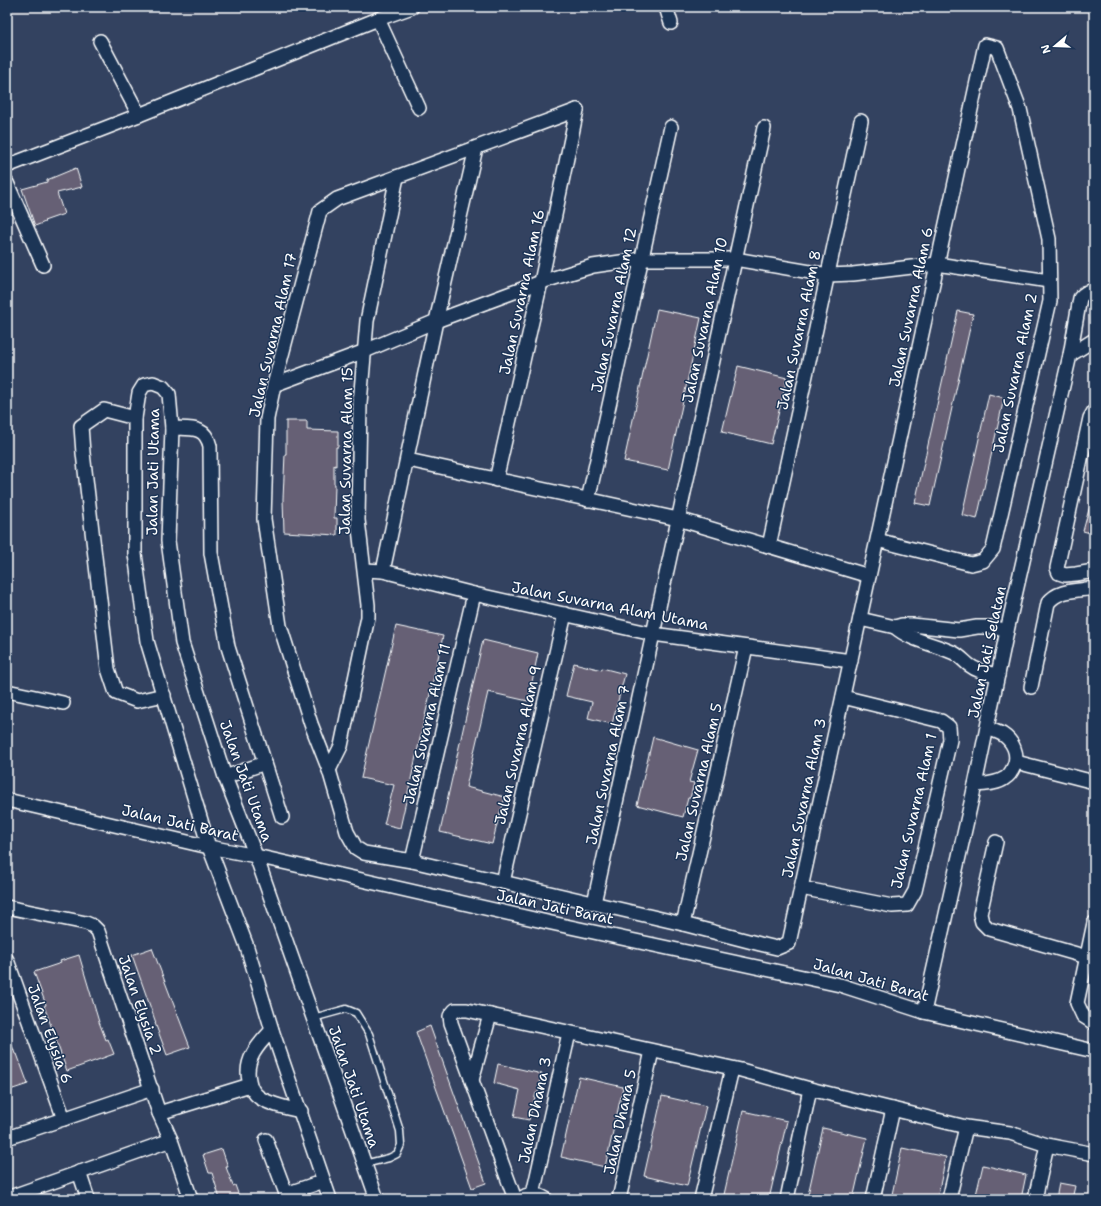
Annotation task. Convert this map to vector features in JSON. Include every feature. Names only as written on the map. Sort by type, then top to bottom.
[{"type":"street","points":[[7,166],[139,115],[378,19],[412,7]]},
{"type":"street","points":[[666,7],[671,24]]},
{"type":"street","points":[[378,19],[419,108]]},
{"type":"street","points":[[100,41],[139,115]]},
{"type":"street","name":"Jalan Suvarna Alam 6","points":[[860,619],[985,45]]},
{"type":"street","name":"Jalan Suvarna Alam 2","points":[[877,540],[971,564],[983,561],[993,549],[1050,301],[1049,239],[1020,109],[997,48],[985,45]]},
{"type":"street","name":"Jalan Suvarna Alam 16","points":[[476,148],[577,110],[541,282],[496,480]]},
{"type":"street","name":"Jalan Suvarna Alam 8","points":[[769,546],[861,121]]},
{"type":"street","name":"Jalan Suvarna Alam 12","points":[[588,500],[671,127]]},
{"type":"street","name":"Jalan Suvarna Alam 10","points":[[653,634],[764,128]]},
{"type":"street","points":[[397,177],[476,148]]},
{"type":"street","points":[[383,571],[408,460],[436,321],[476,148]]},
{"type":"street","name":"Jalan Suvarna Alam 17","points":[[397,177],[337,199],[320,211],[274,385],[267,419],[264,519],[280,626],[311,724],[330,770],[347,832],[356,848],[364,853],[412,861],[683,924],[777,948],[789,942]]},
{"type":"street","name":"Jalan Suvarna Alam 15","points":[[330,770],[341,746],[368,617],[365,570],[360,543],[358,520],[360,403],[367,321],[397,177]]},
{"type":"street","points":[[7,183],[43,265]]},
{"type":"street","points":[[274,385],[365,351],[436,321],[541,282],[593,266],[641,259],[735,259],[828,275],[853,274],[937,264],[1049,281]]},
{"type":"street","name":"Jalan Jati Selatan","points":[[924,1012],[988,729],[1007,630],[1070,355],[1080,298],[1083,294],[1094,291]]},
{"type":"street","points":[[1070,355],[1094,340]]},
{"type":"street","name":"Jalan Jati Utama","points":[[330,1199],[272,1030],[246,944],[209,847],[147,641],[135,554],[135,418],[139,394],[144,386],[153,383],[163,387],[169,394],[172,428],[168,541],[182,642],[225,778],[256,856],[377,1199]]},
{"type":"street","points":[[135,418],[104,410],[81,426],[83,446],[108,669],[116,693],[137,701],[164,696]]},
{"type":"street","points":[[1094,411],[1090,418],[1057,568],[1059,573],[1065,575],[1094,571]]},
{"type":"street","points":[[172,428],[196,429],[203,432],[208,438],[210,446],[211,553],[228,647],[282,818]]},
{"type":"street","points":[[408,460],[678,519],[869,576]]},
{"type":"street","name":"Jalan Suvarna Alam Utama","points":[[365,570],[383,571],[474,594],[653,634],[851,661]]},
{"type":"street","points":[[1031,687],[1048,603],[1059,594],[1094,588]]},
{"type":"street","name":"Jalan Suvarna Alam 11","points":[[412,861],[474,594]]},
{"type":"street","name":"Jalan Suvarna Alam 9","points":[[502,882],[565,614]]},
{"type":"street","points":[[860,619],[894,627],[909,636],[956,654],[979,671],[998,675]]},
{"type":"street","name":"Jalan Suvarna Alam 3","points":[[789,942],[860,619]]},
{"type":"street","points":[[894,627],[912,625],[958,630],[977,627],[993,627],[1007,630]]},
{"type":"street","name":"Jalan Suvarna Alam 7","points":[[594,903],[653,634]]},
{"type":"street","name":"Jalan Suvarna Alam 5","points":[[683,924],[746,647]]},
{"type":"street","points":[[7,691],[63,703]]},
{"type":"street","name":"Jalan Suvarna Alam 1","points":[[801,888],[892,906],[907,905],[915,891],[950,740],[949,727],[941,720],[843,697]]},
{"type":"street","points":[[975,785],[1005,779],[1011,773],[1016,762],[1016,752],[1010,742],[1002,734],[988,729]]},
{"type":"street","points":[[1016,762],[1094,782]]},
{"type":"street","points":[[225,778],[265,763]]},
{"type":"street","name":"Jalan Jati Barat","points":[[7,800],[209,847],[256,856],[547,922],[840,985],[924,1012],[1094,1051]]},
{"type":"street","points":[[996,842],[980,914],[982,922],[988,929],[1087,957]]},
{"type":"street","name":"Jalan Elysia 2","points":[[7,907],[86,923],[93,926],[98,931],[159,1113],[171,1140],[191,1199]]},
{"type":"street","points":[[1094,923],[1077,1003],[1083,1016],[1094,1023]]},
{"type":"street","name":"Jalan Elysia 6","points":[[7,960],[64,1119]]},
{"type":"street","points":[[515,1199],[451,1023],[450,1016],[455,1010],[467,1010],[741,1070],[810,1089],[966,1127],[1010,1133],[1047,1145],[1094,1154]]},
{"type":"street","points":[[472,1080],[490,1015]]},
{"type":"street","points":[[272,1030],[260,1042],[250,1060],[247,1070],[250,1086],[253,1092],[270,1103],[301,1111]]},
{"type":"street","name":"Jalan Dhana 3","points":[[533,1194],[569,1033]]},
{"type":"street","name":"Jalan Dhana 5","points":[[620,1199],[652,1051]]},
{"type":"street","points":[[701,1199],[732,1069]]},
{"type":"street","points":[[159,1113],[250,1086]]},
{"type":"street","points":[[7,1138],[152,1089]]},
{"type":"street","points":[[787,1199],[810,1089]]},
{"type":"street","points":[[873,1199],[892,1108]]},
{"type":"street","points":[[949,1199],[966,1127]]},
{"type":"street","points":[[7,1198],[171,1140]]},
{"type":"street","points":[[266,1140],[287,1196],[324,1181]]},
{"type":"street","points":[[1035,1199],[1047,1145]]},
{"type":"street","points":[[79,1172],[88,1199]]},
{"type":"street","points":[[521,1199],[533,1194],[546,1199]]},
{"type":"lane","points":[[313,1018],[346,1009],[356,1013],[363,1022],[369,1034],[400,1131],[401,1145],[397,1154],[389,1158],[364,1164]]},
{"type":"building","points":[[76,168],[82,187],[57,193],[64,214],[35,226],[22,189],[47,182],[47,180]]},
{"type":"building","points":[[657,309],[701,318],[668,470],[624,461]]},
{"type":"building","points":[[958,311],[973,314],[930,506],[915,503]]},
{"type":"building","points":[[738,366],[787,378],[771,444],[722,432]]},
{"type":"building","points":[[989,394],[1004,398],[977,519],[962,515]]},
{"type":"building","points":[[286,421],[307,421],[307,430],[338,431],[336,466],[334,465],[334,518],[337,518],[337,535],[284,532],[283,499],[286,454]]},
{"type":"building","points":[[1091,502],[1094,503],[1094,534],[1083,531]]},
{"type":"building","points":[[396,626],[443,636],[400,828],[384,824],[394,785],[361,778]]},
{"type":"building","points":[[483,640],[538,653],[528,701],[488,692],[466,787],[505,797],[492,844],[440,832]]},
{"type":"building","points":[[574,663],[625,674],[612,724],[588,718],[592,702],[566,696]]},
{"type":"building","points":[[653,737],[698,750],[689,782],[694,783],[683,817],[637,805]]},
{"type":"building","points":[[152,948],[190,1047],[167,1055],[132,955]]},
{"type":"building","points":[[79,955],[99,1022],[106,1040],[108,1039],[114,1054],[67,1071],[44,1006],[46,1005],[34,972]]},
{"type":"building","points":[[430,1026],[486,1183],[472,1188],[416,1032]]},
{"type":"building","points":[[7,1036],[9,1036],[15,1054],[17,1054],[28,1084],[7,1091]]},
{"type":"building","points":[[498,1064],[542,1074],[538,1093],[536,1093],[529,1120],[514,1117],[520,1090],[494,1083]]},
{"type":"building","points":[[579,1077],[623,1087],[605,1167],[561,1157]]},
{"type":"building","points":[[662,1096],[706,1106],[687,1186],[644,1176]]},
{"type":"building","points":[[743,1111],[787,1121],[769,1199],[723,1199]]},
{"type":"building","points":[[823,1128],[867,1138],[853,1199],[807,1199]]},
{"type":"building","points":[[902,1148],[946,1157],[937,1199],[891,1199]]},
{"type":"building","points":[[222,1149],[228,1167],[226,1167],[233,1186],[235,1185],[240,1199],[220,1199],[212,1173],[209,1173],[203,1155]]},
{"type":"building","points":[[983,1165],[1026,1175],[1021,1199],[975,1199]]},
{"type":"building","points":[[1059,1183],[1075,1186],[1072,1199],[1056,1199]]}]
